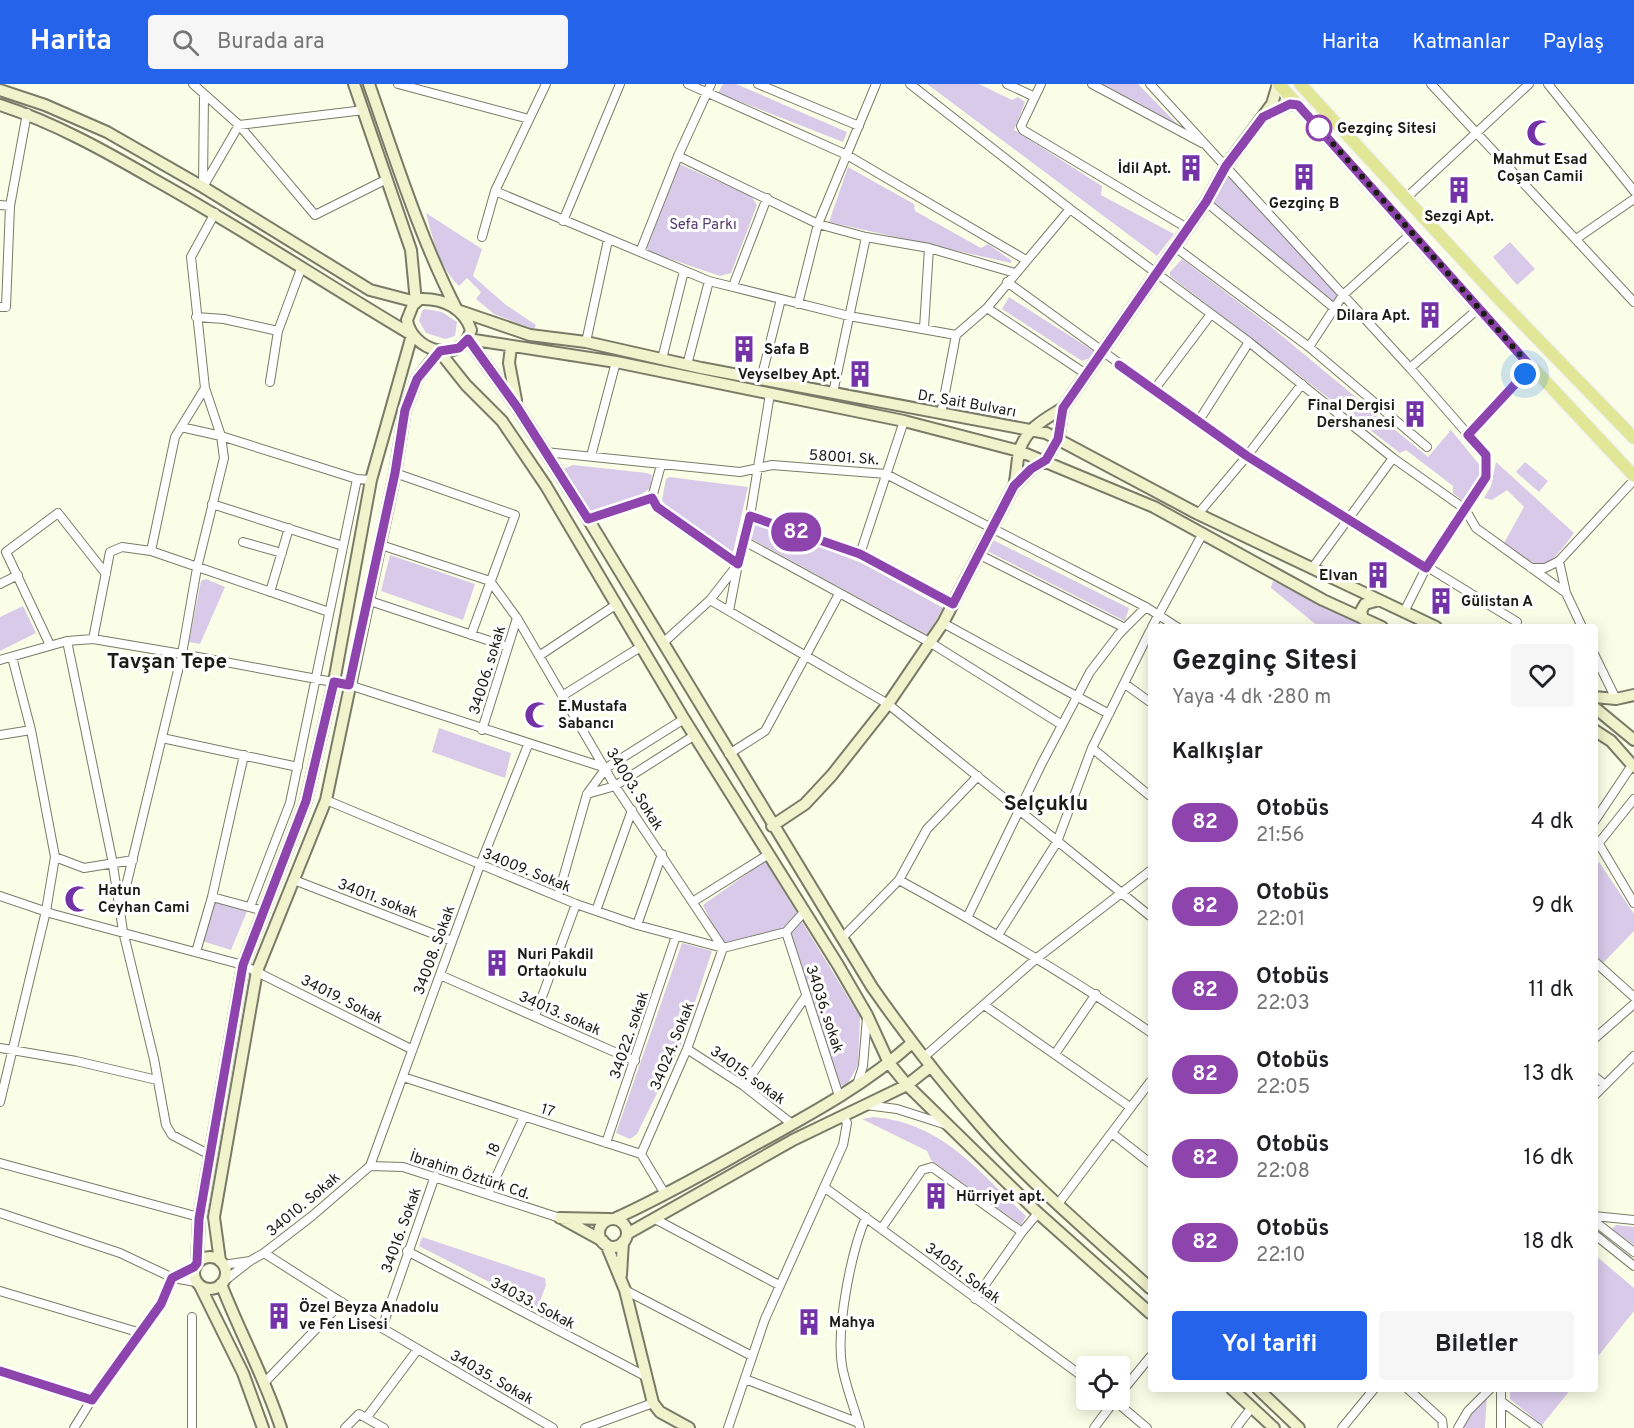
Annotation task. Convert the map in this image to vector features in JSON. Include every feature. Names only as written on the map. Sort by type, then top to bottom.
[{"type":"main road","points":[[263,1428],[243,1373],[198,1284],[196,1265],[200,1217],[243,965],[306,801],[334,682],[371,480],[412,335],[407,320],[416,302],[411,250],[354,84]]},
{"type":"main road","points":[[198,1284],[210,1290],[222,1283],[226,1273],[222,1263],[214,1217],[259,972],[326,800],[378,544],[395,473],[405,410],[417,379],[440,351],[459,348],[468,339],[471,330],[438,272],[410,202],[369,84]]},
{"type":"main road","points":[[1279,84],[1413,232],[1478,309],[1634,478]]},
{"type":"main road","points":[[772,826],[811,797],[888,704],[931,643],[1014,486],[1019,464],[1019,451],[1030,429],[1063,408],[1206,202],[1226,166],[1263,117],[1277,95],[1279,84]]},
{"type":"main road","points":[[1300,84],[1406,199],[1634,438]]},
{"type":"main road","points":[[0,90],[45,105],[107,132],[203,187],[370,290],[416,302],[420,299],[438,300],[458,310]]},
{"type":"main road","points":[[1263,117],[1290,104],[1298,105]]},
{"type":"main road","points":[[0,105],[27,113],[89,142],[215,213],[301,269],[412,335],[421,343],[440,351],[466,385],[502,421],[546,486],[684,719],[805,911],[867,1015],[890,1063],[907,1085],[1038,1213],[1148,1311]]},
{"type":"main road","name":"Dr. Sait Bulvarı","points":[[458,310],[530,335],[586,342],[687,365],[1030,429],[1058,439],[1198,514],[1430,624]]},
{"type":"main road","points":[[468,339],[517,407],[588,519],[772,826],[872,987],[912,1043],[985,1131],[1059,1204],[1148,1286]]},
{"type":"main road","name":"Dr. Sait Bulvarı","points":[[468,339],[616,362],[904,420],[1019,451],[1046,460],[1154,507],[1375,624]]},
{"type":"main road","points":[[511,347],[508,363],[517,407]]},
{"type":"main road","points":[[1014,486],[1031,469],[1046,460],[1058,439],[1063,408]]},
{"type":"main road","points":[[1363,619],[1361,611],[1365,604],[1379,600]]},
{"type":"main road","points":[[1598,697],[1616,699],[1634,695]]},
{"type":"main road","points":[[1598,710],[1634,740]]},
{"type":"main road","points":[[1598,733],[1611,741],[1633,766]]},
{"type":"main road","points":[[689,1428],[660,1412],[653,1403],[625,1290],[604,1243],[600,1228],[612,1219],[665,1194],[857,1086],[890,1063],[912,1043]]},
{"type":"main road","points":[[560,1218],[604,1243],[615,1246],[655,1219],[792,1140],[907,1085],[928,1062]]},
{"type":"main road","points":[[560,1218],[612,1219],[622,1222],[625,1238],[621,1278]]},
{"type":"main road","points":[[196,1265],[211,1257],[222,1263]]},
{"type":"main road","points":[[222,1283],[235,1320],[265,1382],[281,1428]]},
{"type":"main road","points":[[1235,1392],[1274,1428]]},
{"type":"main road","points":[[1261,1392],[1299,1428]]},
{"type":"street","points":[[193,84],[239,125],[315,215],[387,179]]},
{"type":"street","points":[[398,84],[529,119]]},
{"type":"street","points":[[482,237],[495,191],[546,84]]},
{"type":"street","points":[[563,221],[620,84]]},
{"type":"street","points":[[688,84],[709,88],[847,155],[1026,260]]},
{"type":"street","points":[[758,84],[774,87],[859,126]]},
{"type":"street","points":[[798,304],[818,224],[876,84]]},
{"type":"street","points":[[910,84],[1070,209],[1250,342],[1393,458],[1465,509],[1476,528],[1566,593]]},
{"type":"street","points":[[1008,84],[1035,97]]},
{"type":"street","points":[[1041,84],[1021,126],[1023,130],[1187,228]]},
{"type":"street","points":[[1092,84],[1209,147]]},
{"type":"street","points":[[1150,84],[1410,368],[1486,455],[1486,477],[1426,568],[1404,612]]},
{"type":"street","points":[[1431,84],[1634,302]]},
{"type":"street","points":[[1406,199],[1476,131],[1529,84]]},
{"type":"street","points":[[1548,84],[1634,191]]},
{"type":"street","points":[[640,252],[678,156],[709,88]]},
{"type":"street","points":[[203,187],[204,94]]},
{"type":"street","points":[[239,125],[364,110]]},
{"type":"street","points":[[0,307],[6,308],[10,206],[27,113]]},
{"type":"street","points":[[203,187],[239,125]]},
{"type":"street","points":[[678,156],[818,224],[866,237],[929,248],[1015,273]]},
{"type":"street","points":[[495,191],[709,281],[849,316],[956,335]]},
{"type":"street","points":[[733,286],[767,198]]},
{"type":"street","points":[[1576,239],[1634,199]]},
{"type":"street","points":[[1206,202],[1334,308]]},
{"type":"street","points":[[0,205],[10,206]]},
{"type":"street","points":[[941,414],[956,335],[987,308],[1006,282],[1070,209]]},
{"type":"street","points":[[121,907],[182,654],[197,568],[224,458],[221,436],[205,388],[191,257],[215,213]]},
{"type":"street","points":[[1309,347],[1343,296],[1413,232]]},
{"type":"street","points":[[833,393],[866,237]]},
{"type":"street","points":[[586,342],[608,240]]},
{"type":"street","points":[[1175,247],[1309,347],[1427,447]]},
{"type":"street","points":[[924,328],[929,248]]},
{"type":"street","points":[[270,382],[278,331],[301,269]]},
{"type":"street","points":[[662,359],[684,271]]},
{"type":"street","points":[[687,365],[709,281]]},
{"type":"street","points":[[1006,282],[1247,456],[1517,622]]},
{"type":"street","points":[[761,379],[781,299]]},
{"type":"street","points":[[987,308],[1086,374]]},
{"type":"street","points":[[1410,368],[1478,309]]},
{"type":"street","points":[[1154,390],[1211,314]]},
{"type":"street","points":[[196,317],[224,319],[278,331]]},
{"type":"street","points":[[1197,422],[1250,342]]},
{"type":"street","points":[[591,456],[616,362]]},
{"type":"street","points":[[1468,435],[1531,367]]},
{"type":"street","points":[[1198,514],[1247,456],[1302,384]]},
{"type":"street","points":[[151,551],[175,437],[205,388]]},
{"type":"street","points":[[729,610],[750,516],[756,468],[770,394]]},
{"type":"street","points":[[860,554],[904,420]]},
{"type":"street","points":[[181,428],[221,436],[357,479],[371,480]]},
{"type":"street","name":"58001. Sk.","points":[[545,452],[740,472],[772,465],[886,474],[1146,607],[1173,624]]},
{"type":"street","points":[[1313,567],[1350,520],[1393,458]]},
{"type":"street","points":[[661,465],[652,498],[657,507],[738,564]]},
{"type":"street","points":[[395,473],[515,515],[471,635]]},
{"type":"street","points":[[1530,567],[1545,568],[1559,561],[1634,478]]},
{"type":"street","points":[[250,907],[290,803],[357,479]]},
{"type":"street","points":[[588,519],[652,498]]},
{"type":"street","points":[[212,504],[343,546]]},
{"type":"street","points":[[50,645],[6,552],[58,513],[106,574]]},
{"type":"street","points":[[750,516],[860,554],[953,604]]},
{"type":"street","points":[[270,592],[289,528]]},
{"type":"street","points":[[1154,624],[1203,532]]},
{"type":"street","points":[[744,541],[931,643],[1062,725]]},
{"type":"street","points":[[243,542],[282,553]]},
{"type":"street","points":[[378,544],[489,581]]},
{"type":"street","points":[[93,639],[110,552],[122,547],[151,551],[329,612]]},
{"type":"street","points":[[978,554],[1125,628]]},
{"type":"street","points":[[1559,561],[1566,593],[1581,624]]},
{"type":"street","points":[[663,643],[710,600],[738,564]]},
{"type":"street","points":[[0,584],[18,575]]},
{"type":"street","name":"34003. Sokak","points":[[489,581],[517,618],[615,786],[694,901],[723,948]]},
{"type":"street","points":[[729,754],[765,731],[839,594]]},
{"type":"street","points":[[367,600],[508,647]]},
{"type":"street","points":[[710,600],[888,704],[1020,808],[1057,842],[1148,914]]},
{"type":"street","points":[[539,656],[617,604]]},
{"type":"street","points":[[968,918],[1076,696],[1090,672],[1125,628],[1146,607]]},
{"type":"street","name":"34006. sokak","points":[[482,730],[517,618]]},
{"type":"street","points":[[943,623],[1108,714]]},
{"type":"street","points":[[998,934],[1057,842],[1092,748],[1148,635]]},
{"type":"street","points":[[0,660],[67,641],[93,639],[182,654],[349,685],[438,712],[528,745],[606,768]]},
{"type":"street","points":[[67,641],[113,863],[123,931],[154,1059],[166,1125],[172,1135],[210,1155]]},
{"type":"street","points":[[562,696],[642,646]]},
{"type":"street","points":[[0,1102],[15,1049],[46,911],[55,857],[31,730],[12,657]]},
{"type":"street","points":[[1598,662],[1616,699]]},
{"type":"street","points":[[1125,684],[1148,701]]},
{"type":"street","points":[[558,896],[587,794],[606,768],[684,719]]},
{"type":"street","points":[[0,735],[31,730]]},
{"type":"street","points":[[587,794],[615,786],[695,735]]},
{"type":"street","points":[[162,738],[298,767]]},
{"type":"street","name":"34008. Sokak","points":[[370,1166],[480,865],[528,745]]},
{"type":"street","points":[[1092,748],[1148,794]]},
{"type":"street","points":[[196,952],[212,897],[244,754]]},
{"type":"street","points":[[1598,816],[1633,766]]},
{"type":"street","points":[[842,938],[899,880],[927,829],[978,776]]},
{"type":"street","points":[[1598,846],[1634,799]]},
{"type":"street","name":"34009. Sokak","points":[[326,800],[576,904],[637,925],[723,948]]},
{"type":"street","points":[[596,911],[632,810]]},
{"type":"street","points":[[1598,849],[1634,903]]},
{"type":"street","points":[[637,925],[662,854]]},
{"type":"street","points":[[694,901],[769,854]]},
{"type":"street","points":[[55,857],[84,868],[132,860]]},
{"type":"street","points":[[928,1062],[984,1005],[1037,958],[1148,873]]},
{"type":"street","name":"34011. sokak","points":[[294,880],[452,941]]},
{"type":"street","points":[[899,880],[998,934],[1096,994],[1148,1031]]},
{"type":"street","name":"34019. Sokak","points":[[0,896],[46,911],[243,965],[411,1049]]},
{"type":"street","points":[[212,897],[264,911]]},
{"type":"street","points":[[535,1016],[576,904]]},
{"type":"street","points":[[723,948],[786,932],[805,911]]},
{"type":"street","name":"34036. sokak","points":[[786,932],[839,1095]]},
{"type":"street","name":"34022. sokak","points":[[606,1143],[676,936]]},
{"type":"street","name":"34024. Sokak","points":[[641,1154],[687,1049],[723,948]]},
{"type":"street","points":[[1598,965],[1634,997]]},
{"type":"street","name":"34013. sokak","points":[[440,975],[635,1061]]},
{"type":"street","points":[[1055,1054],[1096,994]]},
{"type":"street","points":[[744,1086],[806,996]]},
{"type":"street","points":[[1598,1036],[1634,1004]]},
{"type":"street","points":[[984,1005],[1130,1107]]},
{"type":"street","points":[[857,1086],[863,1066],[867,1015]]},
{"type":"street","points":[[0,1048],[15,1049],[156,1080]]},
{"type":"street","name":"34015. sokak","points":[[687,1049],[744,1086],[792,1124]]},
{"type":"street","points":[[1598,1092],[1634,1056]]},
{"type":"street","name":"17","points":[[403,1077],[641,1154]]},
{"type":"street","points":[[1598,1079],[1605,1085]]},
{"type":"street","points":[[1059,1204],[1148,1084]]},
{"type":"street","points":[[865,1105],[897,1109],[948,1125]]},
{"type":"street","points":[[729,1428],[752,1356],[779,1285],[843,1145],[847,1123],[843,1115]]},
{"type":"street","name":"18","points":[[488,1194],[524,1117]]},
{"type":"street","points":[[1113,1134],[1148,1161]]},
{"type":"street","points":[[641,1154],[665,1194]]},
{"type":"street","points":[[0,1163],[200,1217]]},
{"type":"street","name":"İbrahim Öztürk Cd.","points":[[370,1166],[403,1167],[560,1218]]},
{"type":"street","name":"34010. Sokak","points":[[250,1261],[264,1253],[370,1166]]},
{"type":"street","points":[[881,1229],[922,1170],[932,1167],[1022,1232]]},
{"type":"street","name":"34016. Sokak","points":[[382,1328],[435,1176]]},
{"type":"street","name":"34051. Sokak","points":[[824,1187],[1076,1372]]},
{"type":"street","points":[[0,1213],[120,1253],[172,1278],[198,1284]]},
{"type":"street","points":[[975,1299],[1038,1213]]},
{"type":"street","points":[[1598,1216],[1634,1220]]},
{"type":"street","points":[[859,1425],[847,1388],[840,1347],[853,1261],[866,1217]]},
{"type":"street","points":[[655,1219],[779,1285]]},
{"type":"street","points":[[1598,1224],[1634,1252]]},
{"type":"street","points":[[1598,1237],[1634,1266]]},
{"type":"street","name":"34033. Sokak","points":[[407,1251],[647,1377]]},
{"type":"street","name":"34035. Sokak","points":[[264,1253],[382,1328],[553,1428]]},
{"type":"street","points":[[222,1263],[250,1261]]},
{"type":"street","points":[[222,1283],[250,1261]]},
{"type":"street","points":[[74,1428],[161,1304],[172,1278],[196,1265]]},
{"type":"street","points":[[625,1290],[752,1356]]},
{"type":"street","points":[[0,1291],[141,1333]]},
{"type":"street","points":[[265,1382],[342,1302]]},
{"type":"street","points":[[192,1317],[192,1428]]},
{"type":"street","points":[[367,1417],[418,1349]]},
{"type":"street","points":[[1130,1382],[1148,1359]]},
{"type":"street","points":[[0,1371],[92,1400]]},
{"type":"street","points":[[745,1379],[859,1425]]},
{"type":"street","points":[[1342,1428],[1372,1392]]},
{"type":"street","points":[[1411,1392],[1442,1420],[1443,1428]]},
{"type":"street","points":[[1458,1428],[1468,1411],[1487,1392]]},
{"type":"street","points":[[1501,1392],[1501,1428]]},
{"type":"street","points":[[1502,1402],[1538,1428]]},
{"type":"street","points":[[585,1428],[653,1403]]},
{"type":"street","points":[[1236,1428],[1252,1407]]},
{"type":"street","points":[[1098,1426],[1108,1410]]},
{"type":"street","points":[[1126,1410],[1147,1428]]},
{"type":"street","points":[[345,1428],[359,1414],[384,1428]]},
{"type":"green space","points":[[723,84],[736,84],[847,132],[843,142],[718,93]]},
{"type":"green space","points":[[927,84],[979,84],[1012,100],[1018,97],[1025,102],[1014,130],[1102,186],[1101,195],[1174,234],[1157,256]]},
{"type":"green space","points":[[1101,84],[1138,84],[1184,131]]},
{"type":"green space","name":"Sefa Parkı","points":[[679,164],[751,196],[757,205],[731,273],[720,276],[650,252],[647,248]]},
{"type":"green space","points":[[1226,166],[1343,295],[1334,308],[1206,202]]},
{"type":"green space","points":[[848,167],[914,204],[915,211],[981,248],[988,244],[1012,261],[1011,263],[829,222]]},
{"type":"green space","points":[[426,213],[482,249],[473,276],[506,305],[536,325],[534,329],[494,314],[476,299],[481,292],[467,278],[459,286],[446,270],[434,243]]},
{"type":"green space","points":[[1510,242],[1535,269],[1517,285],[1493,257]]},
{"type":"green space","points":[[1182,259],[1270,326],[1428,457],[1451,430],[1482,468],[1481,475],[1463,501],[1453,493],[1453,486],[1406,450],[1400,453],[1170,276],[1170,272]]},
{"type":"green space","points":[[1009,297],[1095,352],[1092,357],[1082,361],[1002,309]]},
{"type":"green space","points":[[425,309],[442,312],[457,322],[455,336],[445,339],[426,333],[419,321]]},
{"type":"green space","points":[[1496,462],[1574,533],[1549,561],[1542,564],[1527,560],[1504,543],[1524,507],[1507,490],[1492,500],[1484,498],[1491,486]]},
{"type":"green space","points":[[1525,462],[1548,481],[1539,492],[1516,472]]},
{"type":"green space","points":[[573,465],[647,473],[652,475],[650,488],[637,498],[592,516],[561,470]]},
{"type":"green space","points":[[669,477],[748,487],[733,552],[729,552],[665,505],[662,500],[666,479]]},
{"type":"green space","points":[[754,521],[864,564],[943,608],[927,635],[750,538]]},
{"type":"green space","points":[[993,540],[1129,608],[1125,621],[987,551]]},
{"type":"green space","points":[[390,555],[475,584],[463,620],[381,591]]},
{"type":"green space","points":[[206,579],[225,587],[200,644],[189,642],[201,581]]},
{"type":"green space","points":[[1273,581],[1362,624],[1315,624],[1271,588]]},
{"type":"green space","points":[[23,606],[36,633],[0,651],[0,617]]},
{"type":"green space","points":[[439,728],[511,753],[505,778],[432,752]]},
{"type":"green space","points":[[765,861],[860,1017],[858,1065],[847,1085],[840,1086],[806,996],[786,932],[723,948],[703,905]]},
{"type":"green space","points":[[1598,863],[1634,914],[1634,931],[1603,963],[1598,959]]},
{"type":"green space","points":[[214,899],[248,909],[231,950],[202,941]]},
{"type":"green space","points":[[682,943],[712,951],[680,1047],[637,1134],[630,1139],[616,1133]]},
{"type":"green space","points":[[874,1117],[898,1121],[920,1129],[940,1139],[958,1152],[1026,1216],[1021,1225],[931,1160],[927,1151],[862,1119]]},
{"type":"green space","points":[[1616,1225],[1634,1227],[1634,1245],[1612,1229]]},
{"type":"green space","points":[[422,1237],[545,1278],[546,1285],[538,1307],[419,1246]]},
{"type":"green space","points":[[1598,1258],[1634,1288],[1634,1311],[1598,1356]]},
{"type":"green space","points":[[1510,1392],[1569,1392],[1542,1425],[1510,1399]]},
{"type":"green space","points":[[1487,1394],[1485,1428],[1461,1428]]},
{"type":"bus line","name":"82","points":[[0,1371],[92,1400],[104,1380],[161,1304],[172,1278],[194,1267],[197,1263],[199,1219],[243,965],[306,801],[334,682],[349,685],[395,473],[405,410],[417,379],[440,351],[459,348],[468,339],[517,407],[588,519],[652,498],[657,507],[738,564],[750,516],[860,554],[953,604],[1014,486],[1031,469],[1046,460],[1058,439],[1063,408],[1206,202],[1226,166],[1263,117],[1290,104],[1298,105],[1531,367],[1468,435],[1486,455],[1486,477],[1426,568],[1247,456],[1119,365]]},
{"type":"place","name":"Gezginç Sitesi","points":[[1319,128]]},
{"type":"place","name":"Mahmut Esad Coşan Camii","points":[[1540,133]]},
{"type":"place","name":"İdil Apt.","points":[[1191,168]]},
{"type":"place","name":"Gezginç B","points":[[1304,177]]},
{"type":"place","name":"Sezgi Apt.","points":[[1459,190]]},
{"type":"place","name":"Dilara Apt.","points":[[1430,315]]},
{"type":"place","name":"Safa B","points":[[744,349]]},
{"type":"place","name":"Veyselbey Apt.","points":[[860,374]]},
{"type":"place","name":"Final Dergisi Dershanesi","points":[[1415,414]]},
{"type":"place","name":"Elvan","points":[[1378,575]]},
{"type":"place","name":"Gülistan A","points":[[1441,601]]},
{"type":"place","name":"E.Mustafa Sabancı","points":[[538,715]]},
{"type":"place","name":"Hatun Ceyhan Cami","points":[[78,899]]},
{"type":"place","name":"Nuri Pakdil Ortaokulu","points":[[497,963]]},
{"type":"place","name":"Hürriyet apt.","points":[[936,1196]]},
{"type":"place","name":"Özel Beyza Anadolu ve Fen Lisesi","points":[[279,1316]]},
{"type":"place","name":"Mahya","points":[[809,1322]]},
{"type":"district","name":"Tavşan Tepe","points":[[167,661]]},
{"type":"district","name":"Selçuklu","points":[[1046,803]]},
{"type":"route","points":[[1319,128],[1531,367],[1525,374]]}]
